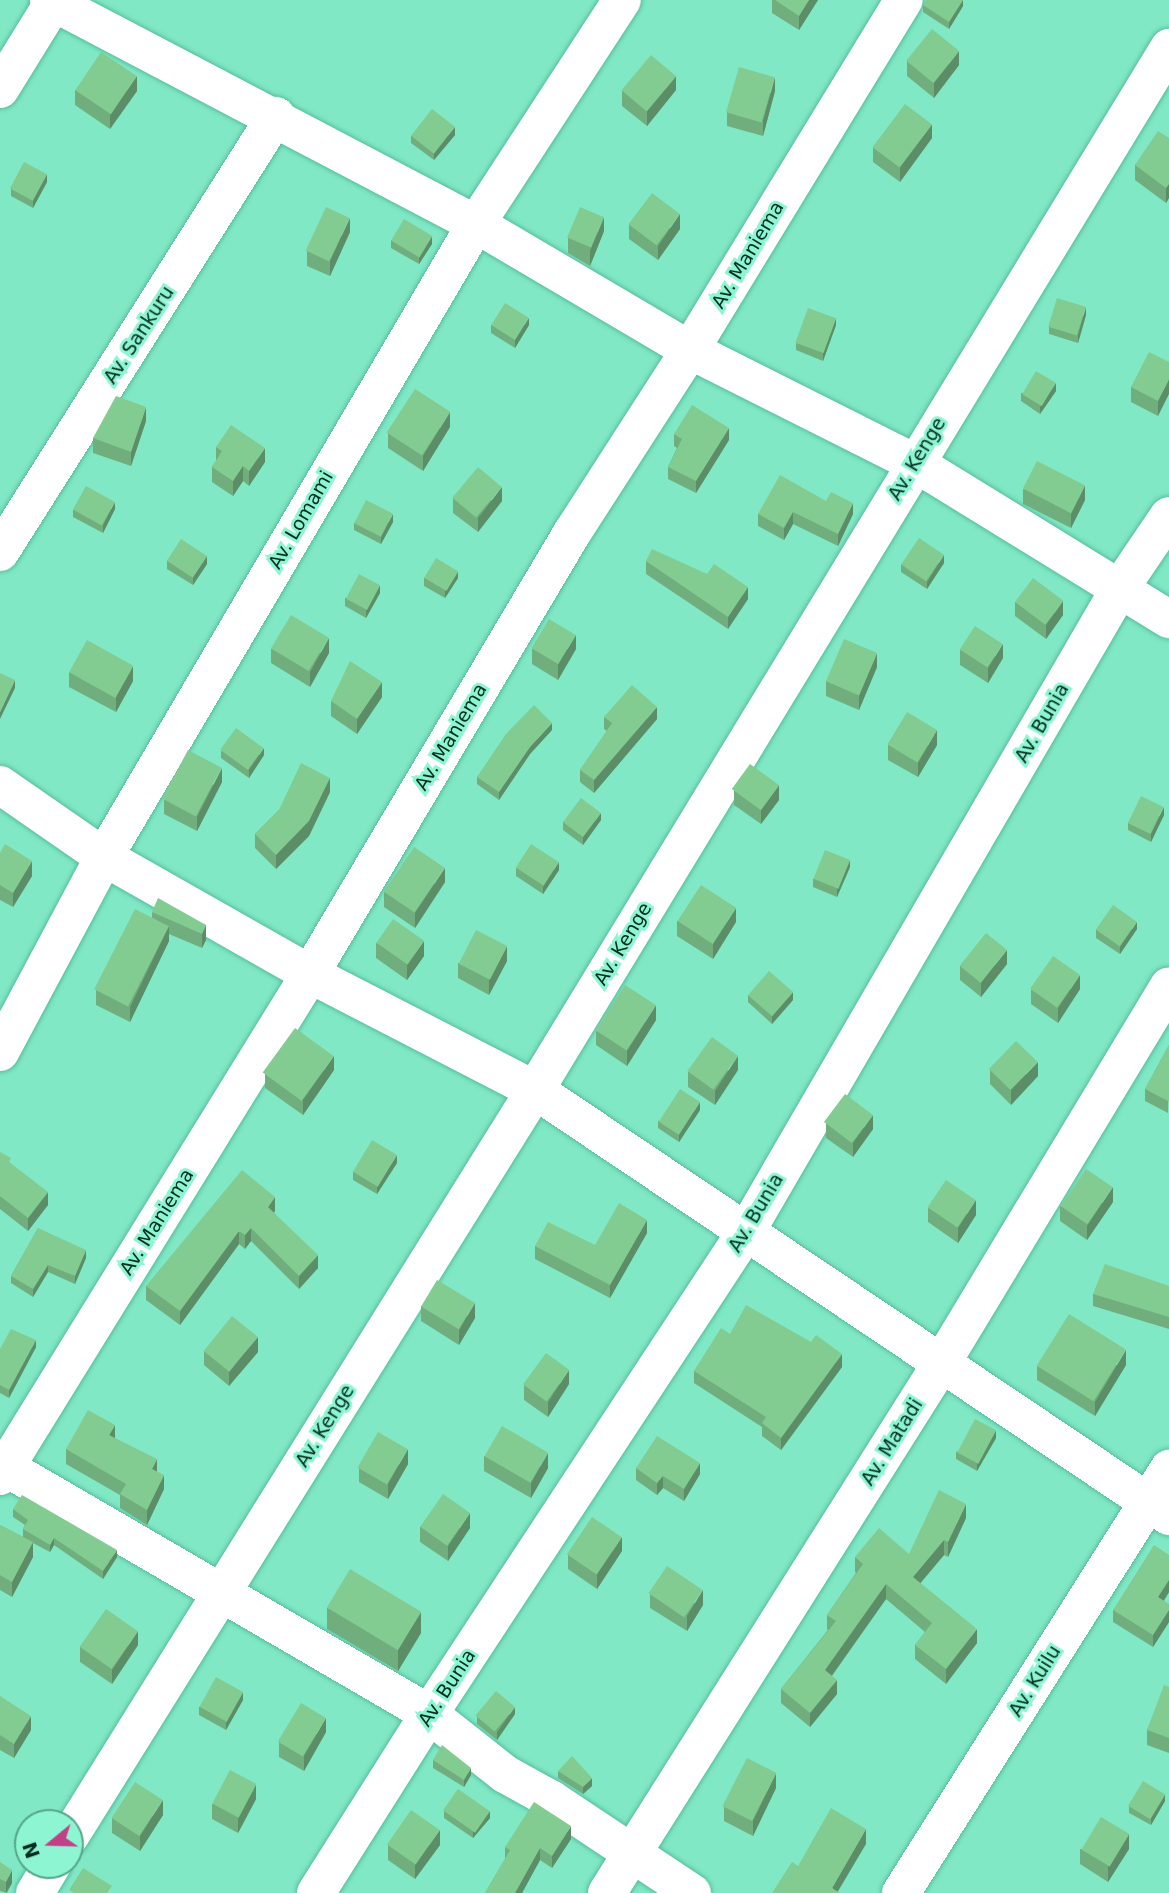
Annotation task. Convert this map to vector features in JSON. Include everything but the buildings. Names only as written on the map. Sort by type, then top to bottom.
[{"type":"street","name":"Av. Lomami","points":[[0,1052],[104,857],[476,224],[622,0]]},
{"type":"street","name":"Av. Maniema","points":[[2,1469],[310,974],[572,533],[690,349],[904,0]]},
{"type":"street","points":[[0,89],[53,1],[476,224],[690,349],[915,463],[1169,619]]},
{"type":"street","name":"Av. Kenge","points":[[84,1813],[535,1090],[1169,48]]},
{"type":"street","name":"Av. Sankuru","points":[[0,552],[275,116]]},
{"type":"street","name":"Av. Bunia","points":[[316,1893],[429,1714],[747,1230],[1121,588],[1169,516]]},
{"type":"street","points":[[0,785],[104,857],[310,974],[535,1090],[747,1230],[1159,1510]]},
{"type":"street","name":"Av. Matadi","points":[[607,1893],[634,1856],[941,1364],[1169,986]]},
{"type":"street","points":[[2,1469],[429,1714],[505,1773],[552,1800],[692,1893]]},
{"type":"street","name":"Av. Kuilu","points":[[901,1893],[1159,1510],[1169,1469]]}]
